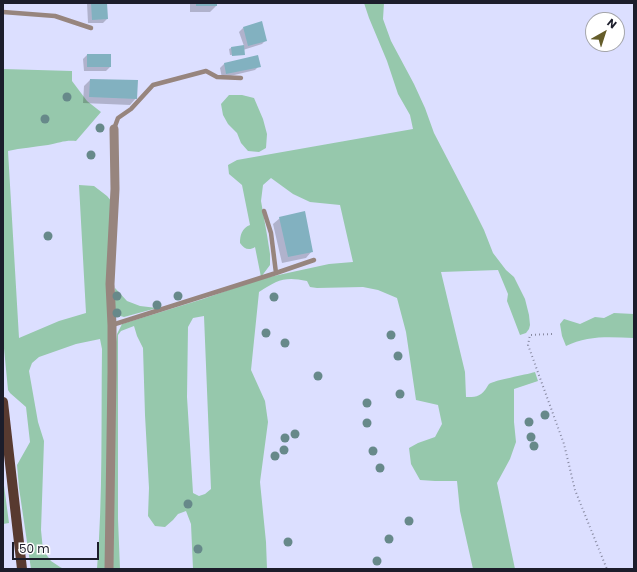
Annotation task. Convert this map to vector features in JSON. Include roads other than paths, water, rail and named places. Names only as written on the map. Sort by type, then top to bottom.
[{"type":"main road","points":[[3,402],[22,569]]},
{"type":"street","points":[[109,569],[112,325],[110,284],[115,189],[114,129]]},
{"type":"lane","points":[[3,12],[55,16],[91,28]]},
{"type":"lane","points":[[114,129],[118,118],[131,109],[152,84],[206,71],[217,77],[241,78]]},
{"type":"lane","points":[[264,211],[271,232],[276,273]]},
{"type":"lane","points":[[112,325],[314,260]]}]
